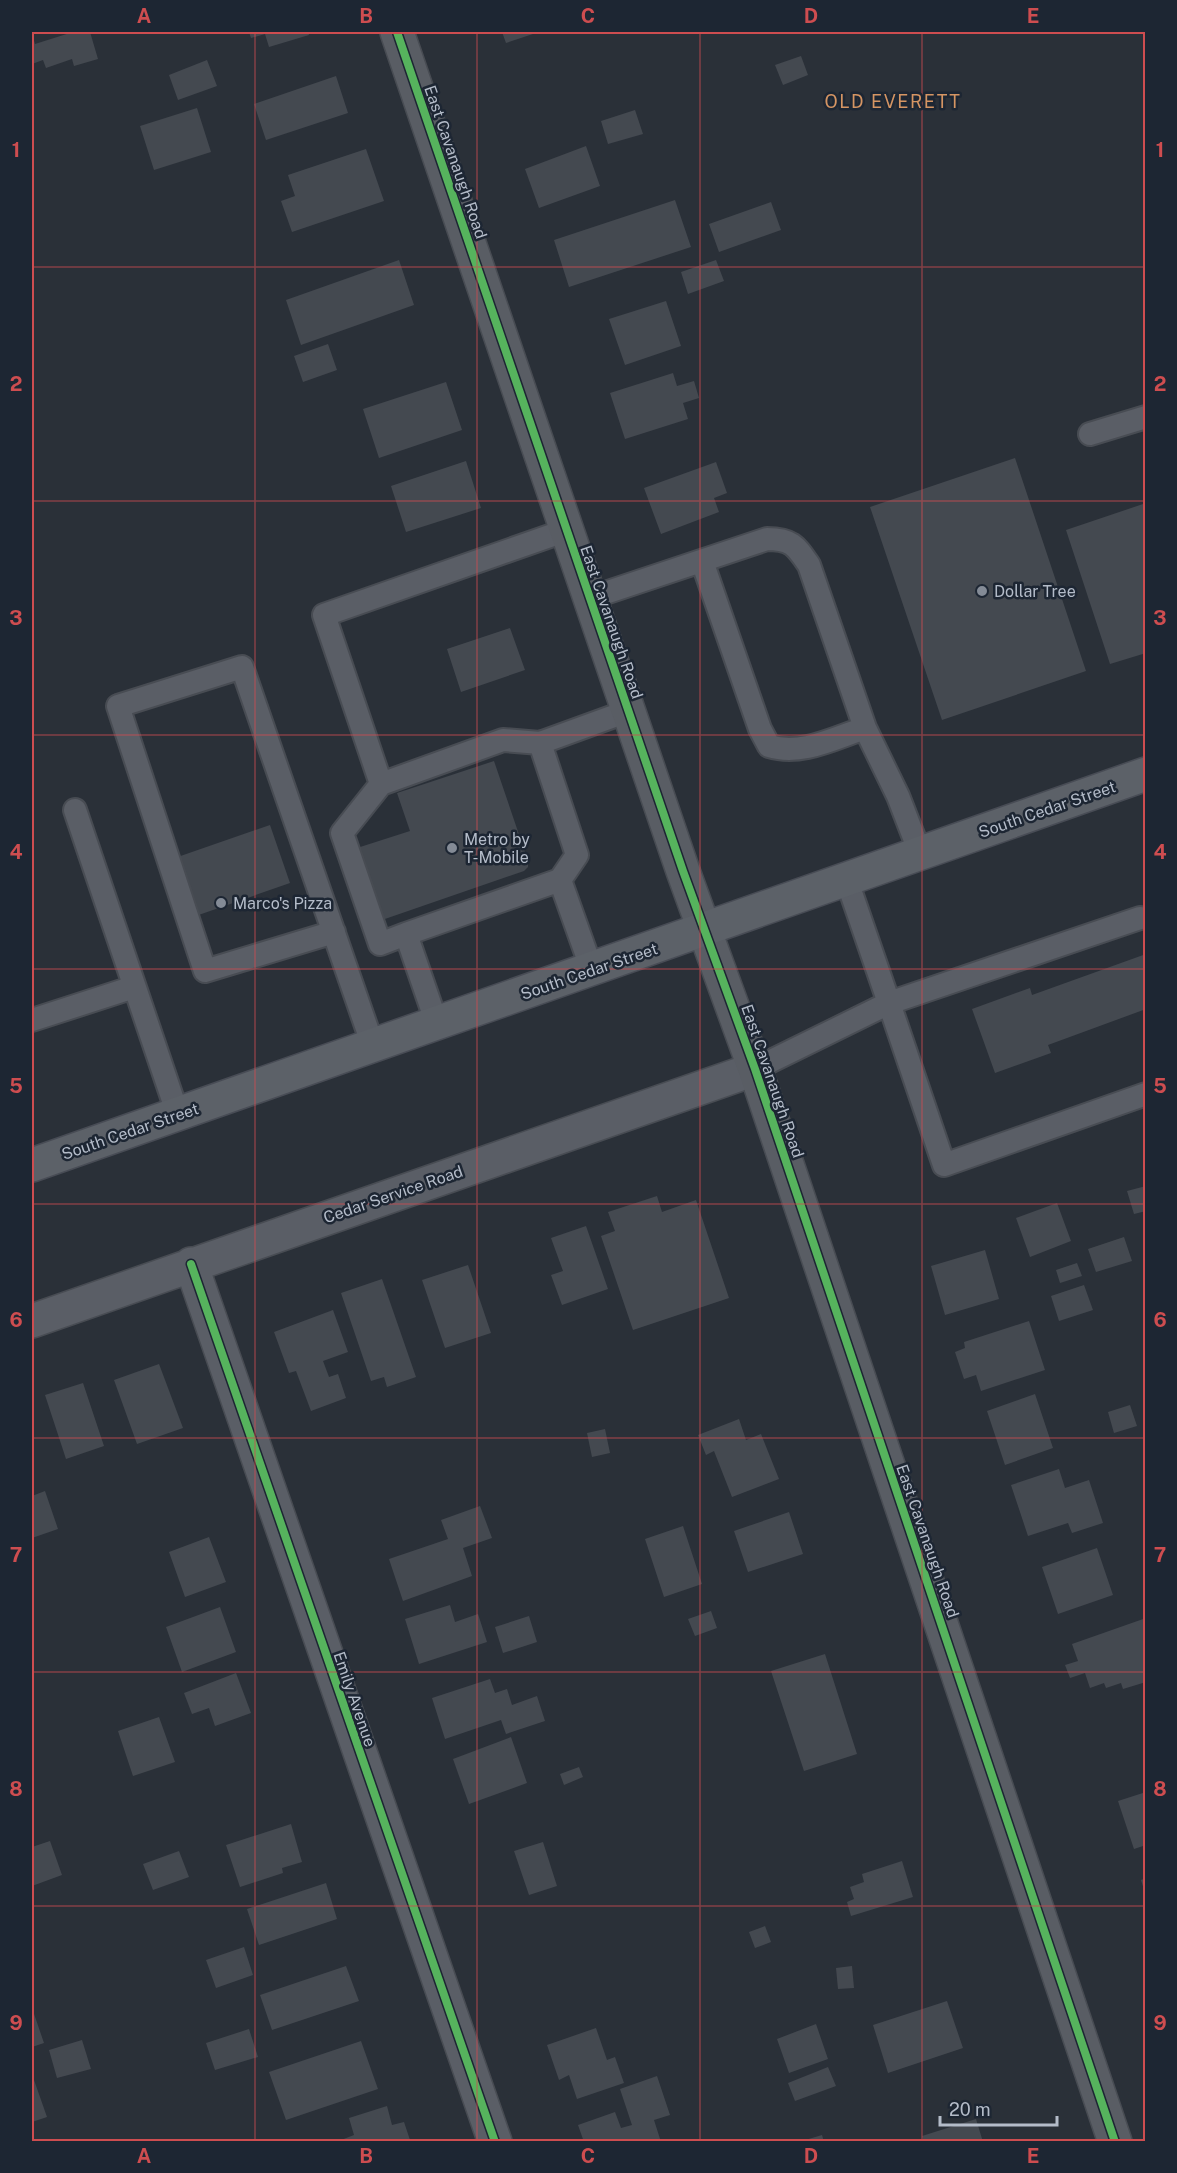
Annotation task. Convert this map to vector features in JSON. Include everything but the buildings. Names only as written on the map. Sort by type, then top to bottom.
[{"type":"main road","name":"South Cedar Street","points":[[32,1165],[1146,774]]},
{"type":"street","name":"East Cavanaugh Road","points":[[397,32],[628,711],[755,1070],[1115,2142]]},
{"type":"street","name":"Cedar Service Road","points":[[32,1321],[755,1070]]},
{"type":"street","name":"Emily Avenue","points":[[191,1264],[495,2142]]},
{"type":"lane","points":[[1090,434],[1146,417]]},
{"type":"lane","points":[[381,784],[324,615],[567,530]]},
{"type":"lane","points":[[590,598],[767,539],[784,539],[797,547],[809,565],[865,728],[898,796],[920,853]]},
{"type":"lane","points":[[702,561],[760,729],[769,746],[798,750],[865,728]]},
{"type":"lane","points":[[334,932],[205,972],[118,706],[242,667],[374,1046]]},
{"type":"lane","points":[[540,743],[577,855],[560,880],[380,944],[342,833],[381,784],[503,740],[540,743],[628,711]]},
{"type":"lane","points":[[75,810],[178,1114]]},
{"type":"lane","points":[[846,878],[944,1165],[1146,1094]]},
{"type":"lane","points":[[560,880],[592,970]]},
{"type":"lane","points":[[755,1070],[889,1003],[1140,918]]},
{"type":"lane","points":[[406,934],[437,1024]]},
{"type":"lane","points":[[32,1020],[134,987]]},
{"type":"cycle path","points":[[397,32],[683,871],[755,1069],[1115,2142]]},
{"type":"cycle path","points":[[191,1264],[495,2142]]},
{"type":"place","name":"Dollar Tree","points":[[982,591]]},
{"type":"place","name":"Metro by T-Mobile","points":[[452,848]]},
{"type":"place","name":"Marco's Pizza","points":[[221,903]]},
{"type":"district","name":"OLD EVERETT","points":[[893,102]]}]
